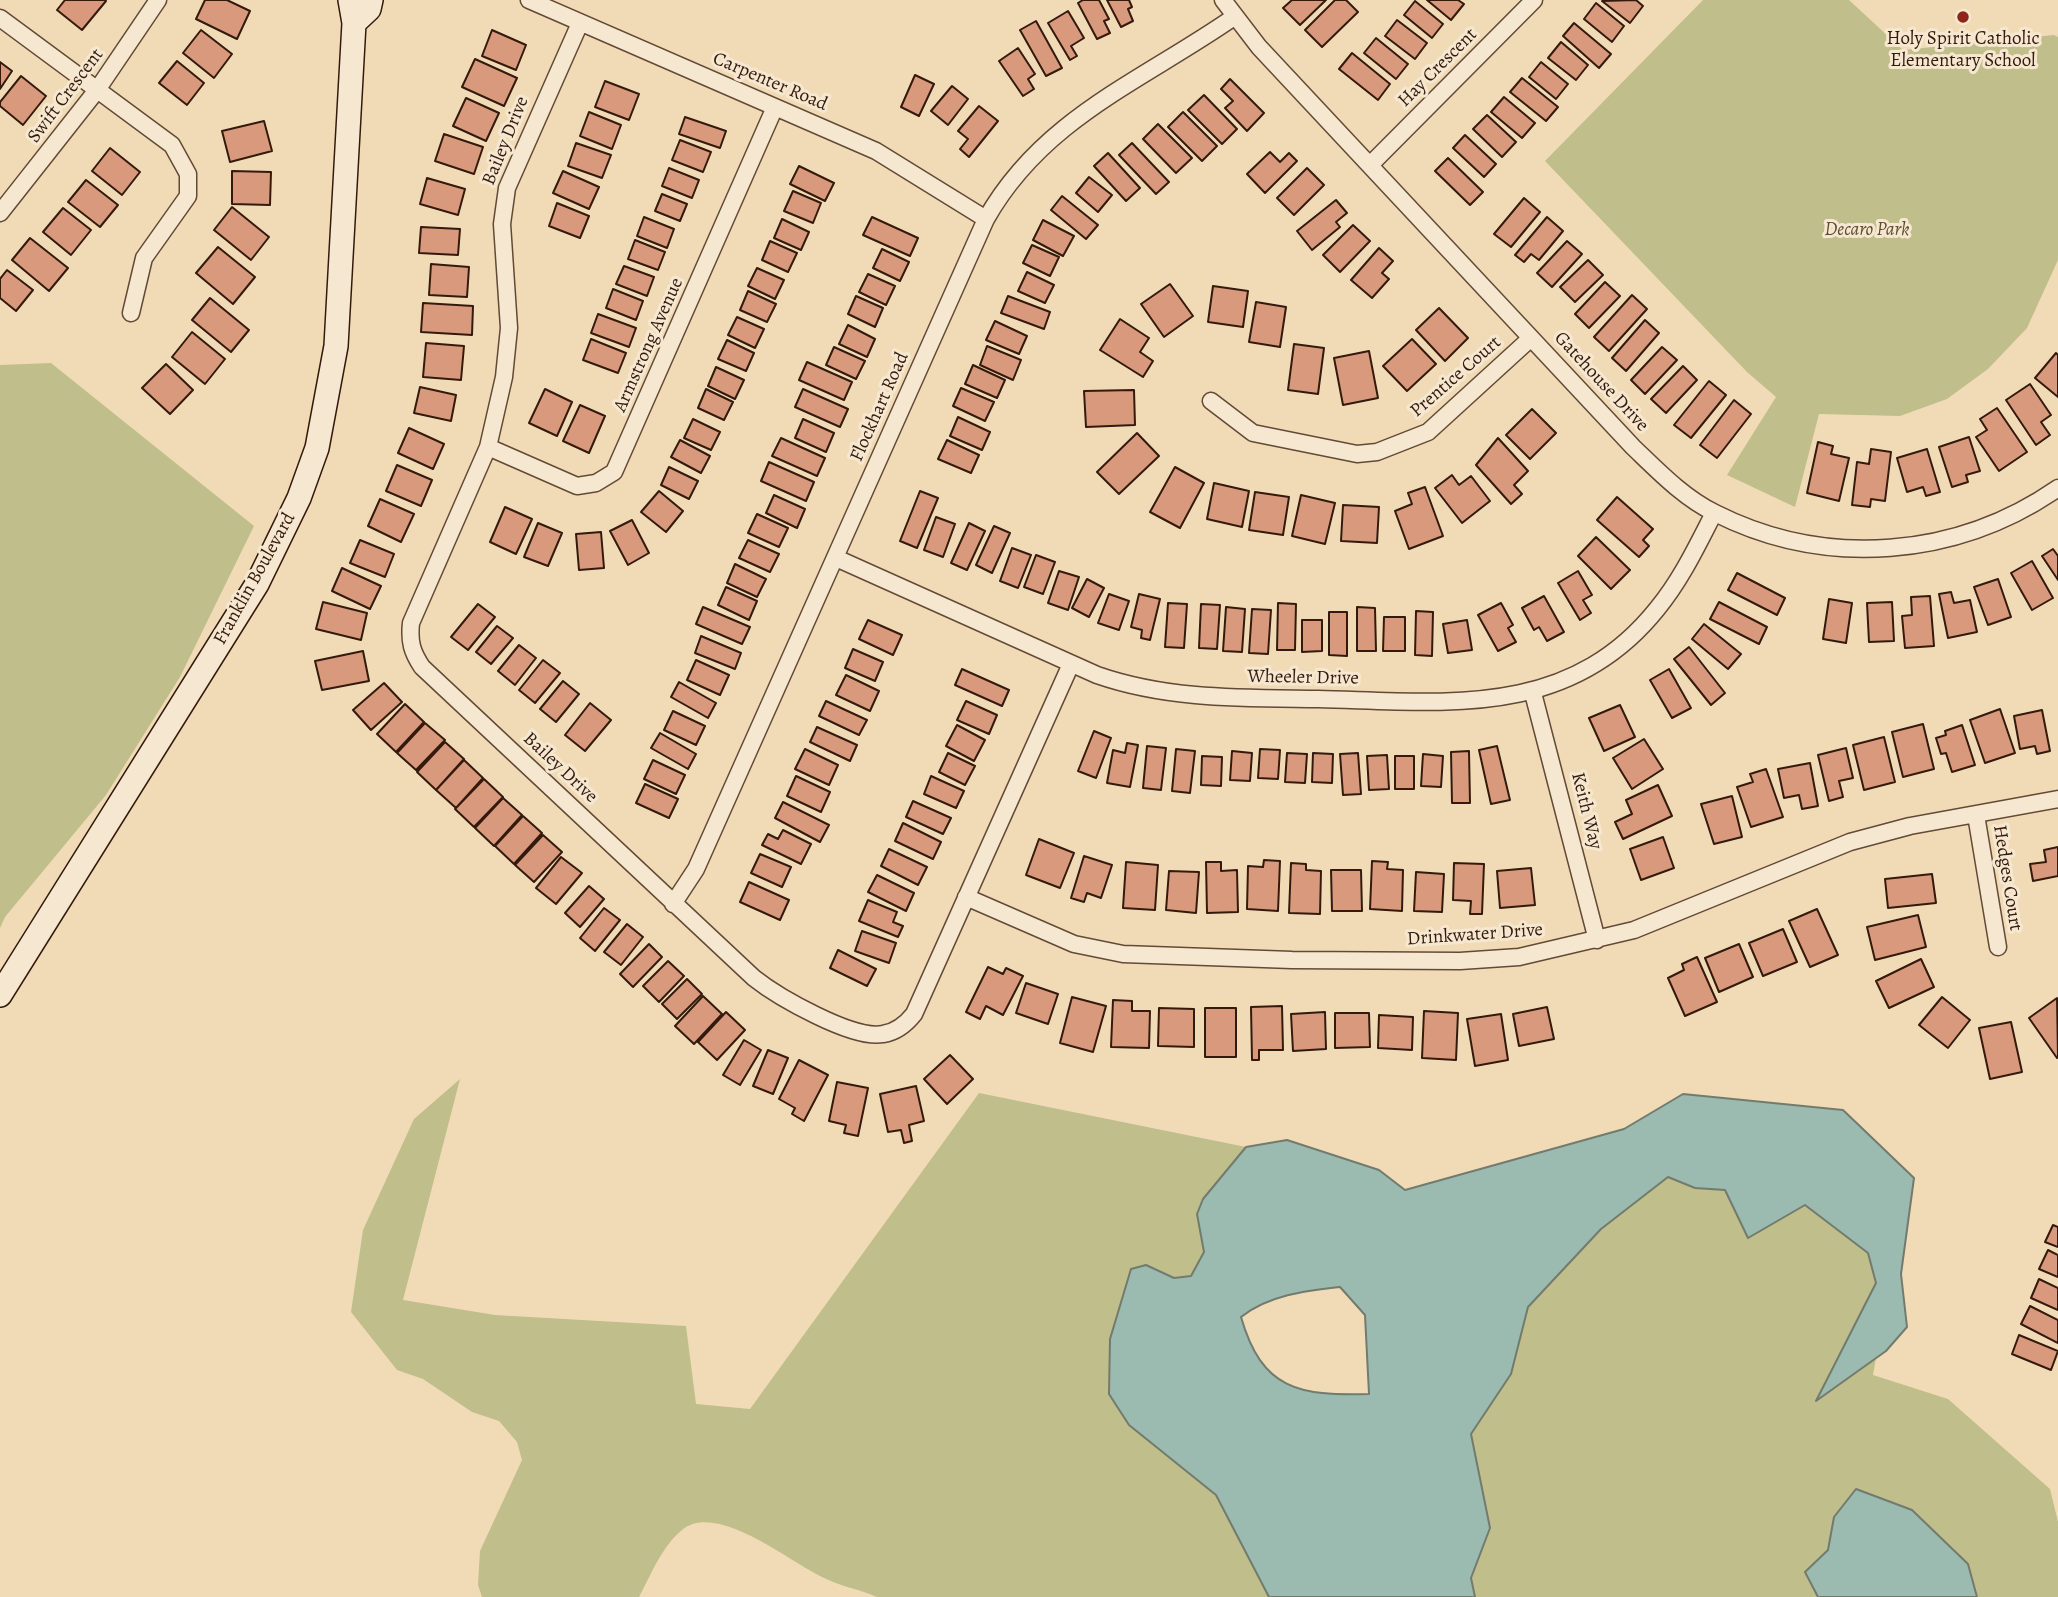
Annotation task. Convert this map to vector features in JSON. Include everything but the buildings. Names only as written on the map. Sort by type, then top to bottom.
[{"type":"main road","name":"Franklin Boulevard","points":[[0,995],[257,584],[299,498],[317,448],[336,346],[352,11],[369,9],[371,0]]},
{"type":"street","name":"Swift Crescent","points":[[0,213],[97,90],[159,0]]},
{"type":"street","name":"Carpenter Road","points":[[528,0],[876,150],[986,219]]},
{"type":"street","name":"Gatehouse Drive","points":[[1223,0],[1259,47],[1371,163],[1650,463],[1714,513],[1775,536],[1804,543],[1833,548],[1901,548],[1947,540],[1973,532],[2022,511],[2058,488]]},
{"type":"street","name":"Hay Crescent","points":[[1371,163],[1534,0]]},
{"type":"street","name":"Flockhart Road","points":[[673,904],[696,870],[986,219],[1017,171],[1066,124],[1234,17]]},
{"type":"street","points":[[0,18],[172,145],[188,174],[188,196],[183,207],[144,257],[131,313]]},
{"type":"street","name":"Bailey Drive","points":[[580,23],[507,188],[502,224],[509,328],[504,377],[488,447],[411,623],[409,639],[413,653],[422,667],[673,904],[778,997],[865,1035],[881,1035],[895,1031],[914,1014],[1071,664]]},
{"type":"street","name":"Armstrong Avenue","points":[[488,447],[577,486],[596,484],[614,472],[775,107]]},
{"type":"street","name":"Prentice Court","points":[[1211,401],[1253,433],[1357,454],[1377,452],[1413,440],[1434,428],[1531,338]]},
{"type":"street","name":"Wheeler Drive","points":[[836,558],[1071,664],[1126,685],[1188,695],[1468,702],[1534,693],[1589,666],[1641,627],[1673,588],[1714,513]]},
{"type":"street","name":"Keith Way","points":[[1534,693],[1597,940]]},
{"type":"street","name":"Drinkwater Drive","points":[[966,897],[1073,944],[1100,951],[1158,956],[1460,961],[1544,953],[1634,930],[1850,842],[1910,826],[2058,799]]},
{"type":"street","name":"Hedges Court","points":[[1976,815],[1998,947]]},
{"type":"green space","name":"Decaro Park","points":[[1703,0],[1849,0],[1903,50],[2054,35],[2058,37],[2058,260],[2027,328],[1988,369],[1947,399],[1900,416],[1819,414],[1795,507],[1727,475],[1776,397],[1747,372],[1545,161]]},
{"type":"green space","points":[[51,363],[254,526],[180,677],[106,795],[5,917],[0,928],[0,365]]},
{"type":"green space","points":[[460,1079],[403,1300],[495,1315],[686,1326],[696,1404],[750,1409],[979,1093],[1246,1147],[1203,1199],[1197,1214],[1204,1252],[1191,1276],[1174,1279],[1146,1265],[1129,1425],[1216,1495],[1269,1597],[877,1597],[829,1580],[733,1528],[714,1523],[696,1523],[682,1530],[669,1544],[639,1597],[482,1597],[478,1585],[480,1551],[522,1460],[517,1442],[499,1421],[472,1412],[423,1379],[397,1370],[351,1312],[363,1230],[414,1119]]},
{"type":"green space","points":[[1668,1177],[1695,1188],[1725,1190],[1805,1205],[1868,1253],[1876,1283],[1817,1400],[1876,1358],[1873,1375],[1948,1399],[2050,1489],[2058,1522],[2058,1597],[1977,1597],[1968,1564],[1834,1517],[1828,1550],[1805,1572],[1818,1597],[1475,1597],[1471,1578],[1490,1528],[1471,1434],[1511,1374],[1528,1307],[1601,1229]]},
{"type":"water","points":[[1683,1094],[1843,1110],[1914,1178],[1901,1274],[1907,1327],[1886,1351],[1816,1401],[1876,1283],[1868,1253],[1805,1205],[1748,1238],[1725,1190],[1695,1188],[1668,1177],[1601,1229],[1528,1307],[1511,1374],[1471,1434],[1490,1528],[1471,1578],[1475,1597],[1269,1597],[1216,1495],[1129,1425],[1109,1394],[1110,1339],[1131,1269],[1146,1265],[1174,1278],[1191,1276],[1204,1252],[1197,1214],[1203,1199],[1246,1147],[1287,1140],[1379,1170],[1405,1190],[1624,1129]],"holes":[[[1340,1287],[1365,1315],[1369,1394],[1322,1393],[1287,1384],[1272,1374],[1260,1360],[1241,1317],[1275,1299],[1301,1292]]]},
{"type":"water","points":[[1856,1489],[1912,1510],[1968,1564],[1977,1597],[1818,1597],[1805,1572],[1828,1550],[1834,1517]]},
{"type":"place","name":"Holy Spirit Catholic Elementary School","points":[[1963,17]]}]
